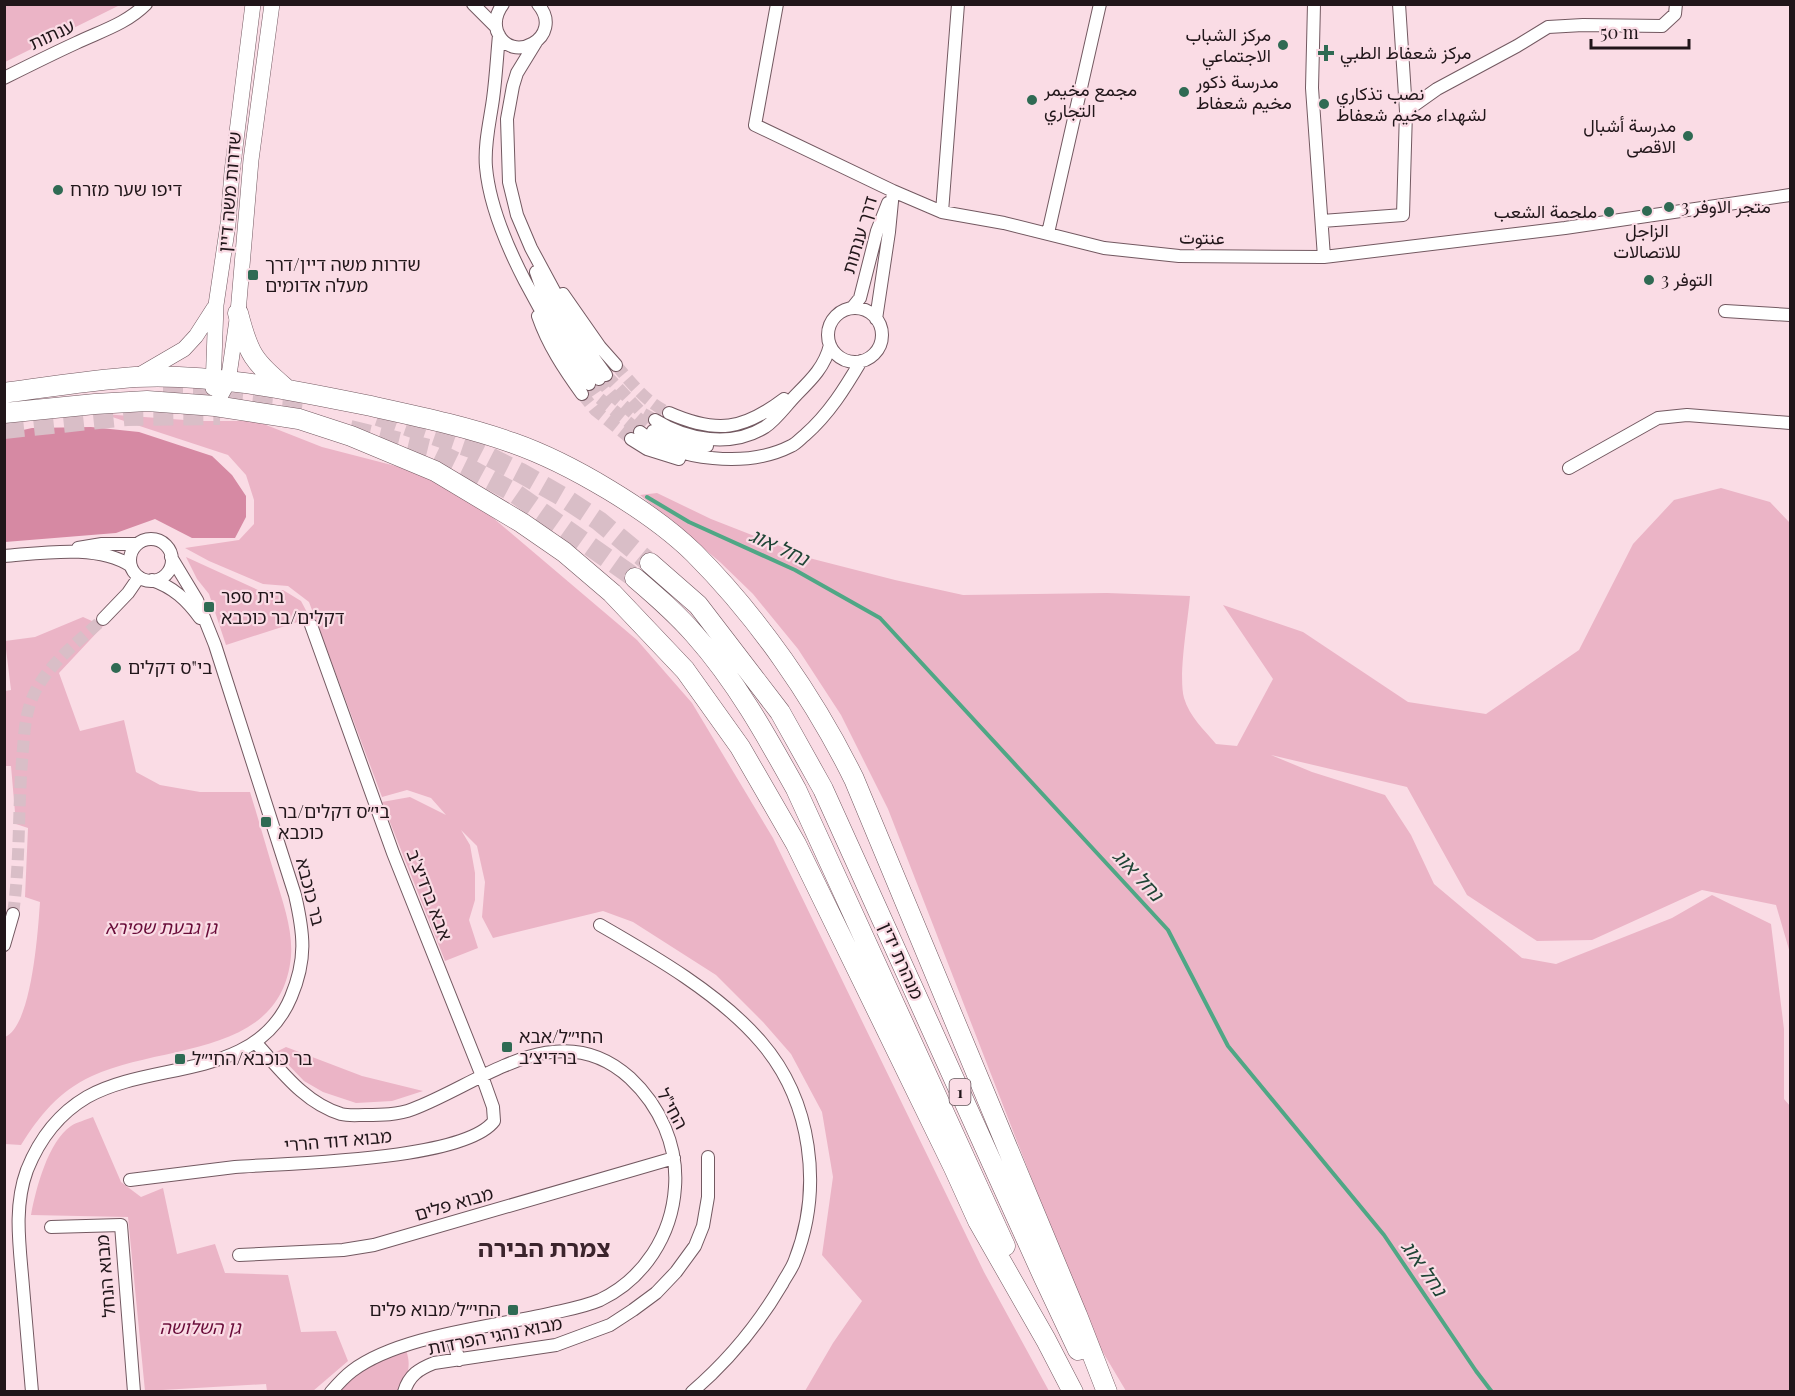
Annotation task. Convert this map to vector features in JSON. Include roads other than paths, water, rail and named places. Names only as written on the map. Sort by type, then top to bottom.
[{"type":"highway","points":[[238,313],[249,351],[263,369],[286,389]]},
{"type":"highway","points":[[4,393],[136,377],[220,381],[286,389],[432,419],[514,443],[570,468],[636,508],[692,551],[721,582],[775,650],[823,719],[854,779],[1073,1304],[1107,1392]]},
{"type":"highway","points":[[4,413],[147,401],[215,406],[274,414],[309,422],[394,453],[457,484],[522,523],[564,552],[612,593],[685,669],[740,747],[796,844],[954,1167],[978,1221],[1046,1340]]},
{"type":"highway","name":"מנהרת ידין","points":[[650,563],[698,605],[773,703],[823,789],[1044,1278],[1085,1363],[1102,1392]]},
{"type":"highway","name":"מנהרת ידין","points":[[635,578],[670,608],[727,675],[766,734],[796,789],[1046,1340]]},
{"type":"highway","name":"1","points":[[1046,1340],[1073,1392]]},
{"type":"street","name":"ענתות","points":[[4,78],[111,28],[133,16],[146,4]]},
{"type":"street","name":"שדרות משה דיין","points":[[220,381],[216,305],[228,224],[232,172],[253,4]]},
{"type":"street","name":"שדרות משה דיין","points":[[220,381],[238,313],[251,160],[272,4]]},
{"type":"street","points":[[473,4],[504,42],[520,48],[536,42]]},
{"type":"street","points":[[503,4],[496,18],[495,80],[487,134],[486,165],[489,191],[544,332],[562,366],[594,383]]},
{"type":"street","points":[[538,4],[546,21],[542,36],[517,73],[507,119],[509,182],[517,215],[539,281],[594,383]]},
{"type":"street","name":"عنتوت","points":[[777,4],[755,125],[942,212],[1048,233],[1104,248],[1179,256],[1324,257],[1565,228],[1791,195]]},
{"type":"street","points":[[942,212],[958,4]]},
{"type":"street","points":[[1048,233],[1100,4]]},
{"type":"street","points":[[1314,4],[1312,88],[1324,257]]},
{"type":"street","points":[[1322,221],[1403,215],[1406,111],[1399,4]]},
{"type":"street","points":[[1406,111],[1437,89],[1548,27],[1662,26],[1675,14],[1676,4]]},
{"type":"street","name":"דרך ענתות","points":[[852,308],[860,298],[877,231],[893,191]]},
{"type":"street","name":"דרך ענתות","points":[[876,319],[893,191]]},
{"type":"street","points":[[517,215],[531,248],[580,339],[594,383]]},
{"type":"street","points":[[531,248],[600,347],[616,365]]},
{"type":"street","points":[[136,377],[184,349],[196,336],[216,305]]},
{"type":"street","points":[[852,308],[864,310],[876,319],[881,331],[880,344],[873,355],[861,361],[847,361],[840,358],[830,345],[828,336],[833,319],[852,308]]},
{"type":"street","points":[[1725,311],[1791,315]]},
{"type":"street","points":[[830,345],[823,366],[814,377],[766,426],[738,443],[712,446],[685,444],[645,430],[647,449],[679,459],[762,456],[792,446],[831,409],[861,361]]},
{"type":"street","points":[[669,413],[704,425],[724,427],[750,422],[814,377]]},
{"type":"street","points":[[215,406],[220,381]]},
{"type":"street","points":[[1569,468],[1658,418],[1687,415],[1791,423]]},
{"type":"street","points":[[4,556],[54,553],[103,554],[122,560],[131,566],[139,577],[152,580],[159,579],[169,570],[171,557],[166,545],[155,539],[142,540],[130,554],[131,566]]},
{"type":"street","points":[[54,553],[102,544],[137,544]]},
{"type":"street","name":"בר כוכבא","points":[[32,1392],[18,1216],[23,1182],[45,1136],[67,1110],[104,1089],[203,1064],[239,1051],[255,1042],[277,1022],[288,1005],[303,962],[301,919],[295,895],[215,645],[197,600],[171,557]]},
{"type":"street","points":[[103,619],[128,593],[139,577]]},
{"type":"street","name":"בר כוכבא","points":[[152,580],[170,588],[191,606],[203,622],[215,645]]},
{"type":"street","name":"אבא ברדיצ'ב","points":[[311,625],[393,853],[482,1076]]},
{"type":"street","points":[[4,945],[13,914]]},
{"type":"street","points":[[600,926],[666,964],[740,1021],[775,1059],[788,1082],[804,1128],[811,1183],[807,1218],[795,1262],[772,1301],[741,1344],[692,1392]]},
{"type":"street","name":"החי\"ל","points":[[255,1042],[294,1085],[310,1098],[340,1114],[382,1115],[412,1109],[516,1060],[551,1051],[587,1054],[623,1072],[647,1098],[667,1131],[674,1158],[676,1173],[673,1210],[656,1251],[627,1282],[606,1297],[582,1306],[451,1334],[392,1350],[352,1370],[331,1392]]},
{"type":"street","name":"מבוא דוד הררי","points":[[130,1180],[235,1167],[385,1157],[446,1145],[478,1134],[488,1129],[494,1121],[493,1107],[482,1076]]},
{"type":"street","name":"מבוא נהגי הפרדות","points":[[404,1392],[408,1380],[417,1370],[434,1363],[524,1351],[565,1342],[610,1325],[656,1293],[676,1272],[694,1246],[703,1226],[708,1197],[708,1157]]},
{"type":"street","name":"מבוא פלים","points":[[239,1255],[343,1250],[374,1245],[674,1158]]},
{"type":"street","name":"מבוא הנחל","points":[[51,1227],[121,1225],[134,1392]]},
{"type":"street","points":[[451,1334],[459,1359]]},
{"type":"waterway","name":"נחל אוג","points":[[647,497],[689,522],[795,570],[880,618],[1168,930],[1228,1046],[1384,1235],[1492,1392]]},
{"type":"tunnel","points":[[616,365],[647,398],[669,413]]},
{"type":"tunnel","points":[[606,375],[642,413],[655,420]]},
{"type":"tunnel","points":[[599,379],[613,396],[653,431]]},
{"type":"tunnel","points":[[589,384],[598,397],[640,432]]},
{"type":"tunnel","points":[[582,394],[595,410],[631,439]]},
{"type":"tunnel","points":[[163,395],[234,395],[308,402]]},
{"type":"tunnel","points":[[4,429],[127,416],[220,415]]},
{"type":"tunnel","points":[[378,416],[474,449],[521,473],[599,521],[650,563]]},
{"type":"tunnel","points":[[350,430],[429,449],[468,468],[513,492],[635,578]]},
{"type":"tunnel","points":[[13,914],[23,744],[31,702],[47,673],[74,644],[103,619]]},
{"type":"place","name":"مركز الشباب الاجتماعي","points":[[1283,45]]},
{"type":"place","name":"مركز شعفاط الطبي","points":[[1326,53]]},
{"type":"place","name":"مدرسة ذكور مخيم شعفاط","points":[[1184,92]]},
{"type":"place","name":"مجمع مخيمر التجاري","points":[[1032,100]]},
{"type":"place","name":"نصب تذكاري لشهداء مخيم شعفاط","points":[[1324,104]]},
{"type":"place","name":"مدرسة أشبال الاقصى","points":[[1688,136]]},
{"type":"place","name":"דיפו שער מזרח","points":[[58,190]]},
{"type":"place","name":"متجر الاوفر 3","points":[[1669,207]]},
{"type":"place","name":"الزاجل للاتصالات","points":[[1647,211]]},
{"type":"place","name":"ملحمة الشعب","points":[[1609,212]]},
{"type":"place","name":"שדרות משה דיין/דרך מעלה אדומים","points":[[253,275]]},
{"type":"place","name":"التوفر 3","points":[[1649,280]]},
{"type":"place","name":"בית ספר דקלים/בר כוכבא","points":[[209,607]]},
{"type":"place","name":"בי\"ס דקלים","points":[[116,668]]},
{"type":"place","name":"בי״ס דקלים/בר כוכבא","points":[[266,822]]},
{"type":"place","name":"החי״ל/אבא ברדיצ׳ב","points":[[507,1047]]},
{"type":"place","name":"בר כוכבא/החי״ל","points":[[180,1059]]},
{"type":"place","name":"החי״ל/מבוא פלים","points":[[513,1310]]},
{"type":"district","name":"צמרת הבירה","points":[[544,1249]]},
{"type":"park label","name":"גן גבעת שפירא","points":[[161,928]]},
{"type":"park label","name":"גן השלושה","points":[[200,1328]]}]
